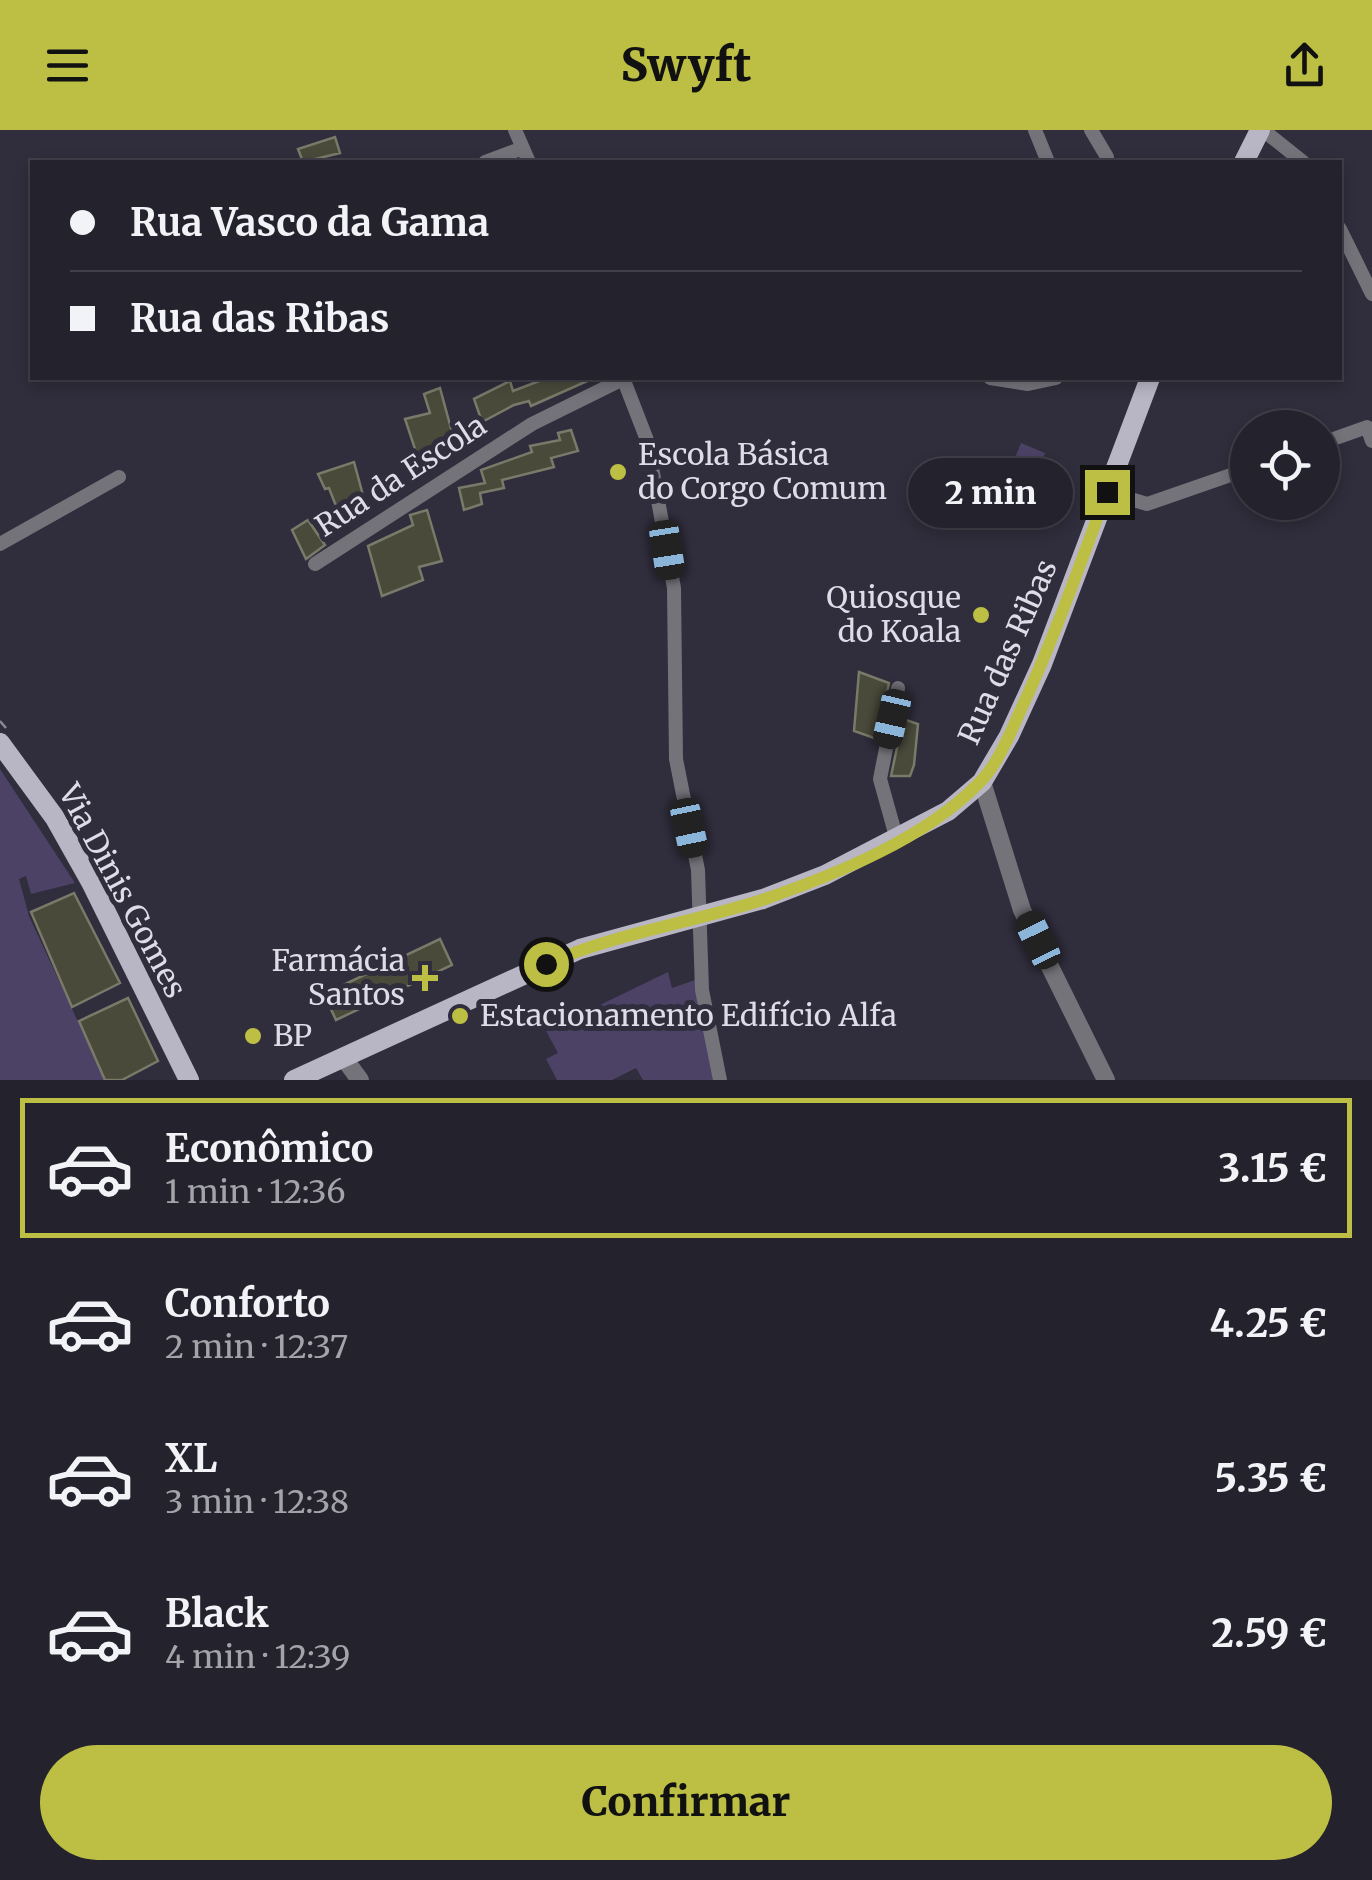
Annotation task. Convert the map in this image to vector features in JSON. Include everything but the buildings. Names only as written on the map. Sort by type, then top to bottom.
[{"type":"main road","points":[[1245,160],[1262,130]]},
{"type":"main road","name":"Rua das Ribas","points":[[294,1080],[580,948],[702,916],[826,875],[948,812],[982,782],[1009,736],[1042,664],[1149,380]]},
{"type":"main road","name":"Via Dinis Gomes","points":[[0,743],[54,818],[91,882],[185,1077]]},
{"type":"street","points":[[497,160],[526,155],[515,130]]},
{"type":"street","points":[[1034,130],[1047,160]]},
{"type":"street","points":[[1091,130],[1107,157]]},
{"type":"street","points":[[1262,130],[1300,160]]},
{"type":"street","points":[[1342,233],[1372,294]]},
{"type":"street","name":"Rua da Escola","points":[[315,564],[532,424],[619,380]]},
{"type":"street","points":[[624,380],[647,440],[674,588],[676,759],[698,870],[702,990],[720,1080]]},
{"type":"street","points":[[1003,380],[1028,384],[1047,380]]},
{"type":"street","points":[[1340,436],[1366,427],[1372,441]]},
{"type":"street","points":[[1107,492],[1147,504],[1230,475]]},
{"type":"street","points":[[0,544],[120,476]]},
{"type":"street","points":[[897,840],[880,779],[898,688]]},
{"type":"street","points":[[982,782],[1022,910],[1106,1080]]},
{"type":"street","points":[[342,1057],[360,1080]]},
{"type":"shaded area","points":[[1021,443],[1045,453],[1025,502],[1001,492]]},
{"type":"shaded area","points":[[0,769],[75,883],[31,894],[26,876],[19,879],[29,916],[105,1080],[0,1080]]},
{"type":"shaded area","points":[[668,972],[672,988],[695,980],[713,1080],[643,1080],[636,1068],[612,1080],[557,1080],[546,1059],[558,1053],[546,1031]]},
{"type":"place","name":"Escola Básica do Corgo Comum","points":[[618,472]]},
{"type":"place","name":"Quiosque do Koala","points":[[981,615]]},
{"type":"place","name":"Farmácia Santos","points":[[425,978]]},
{"type":"place","name":"Estacionamento Edifício Alfa","points":[[460,1016]]},
{"type":"place","name":"BP","points":[[253,1036]]},
{"type":"route","points":[[546,964],[580,948],[763,899],[826,875],[948,812],[982,782],[1009,736],[1042,664],[1107,492]]}]
